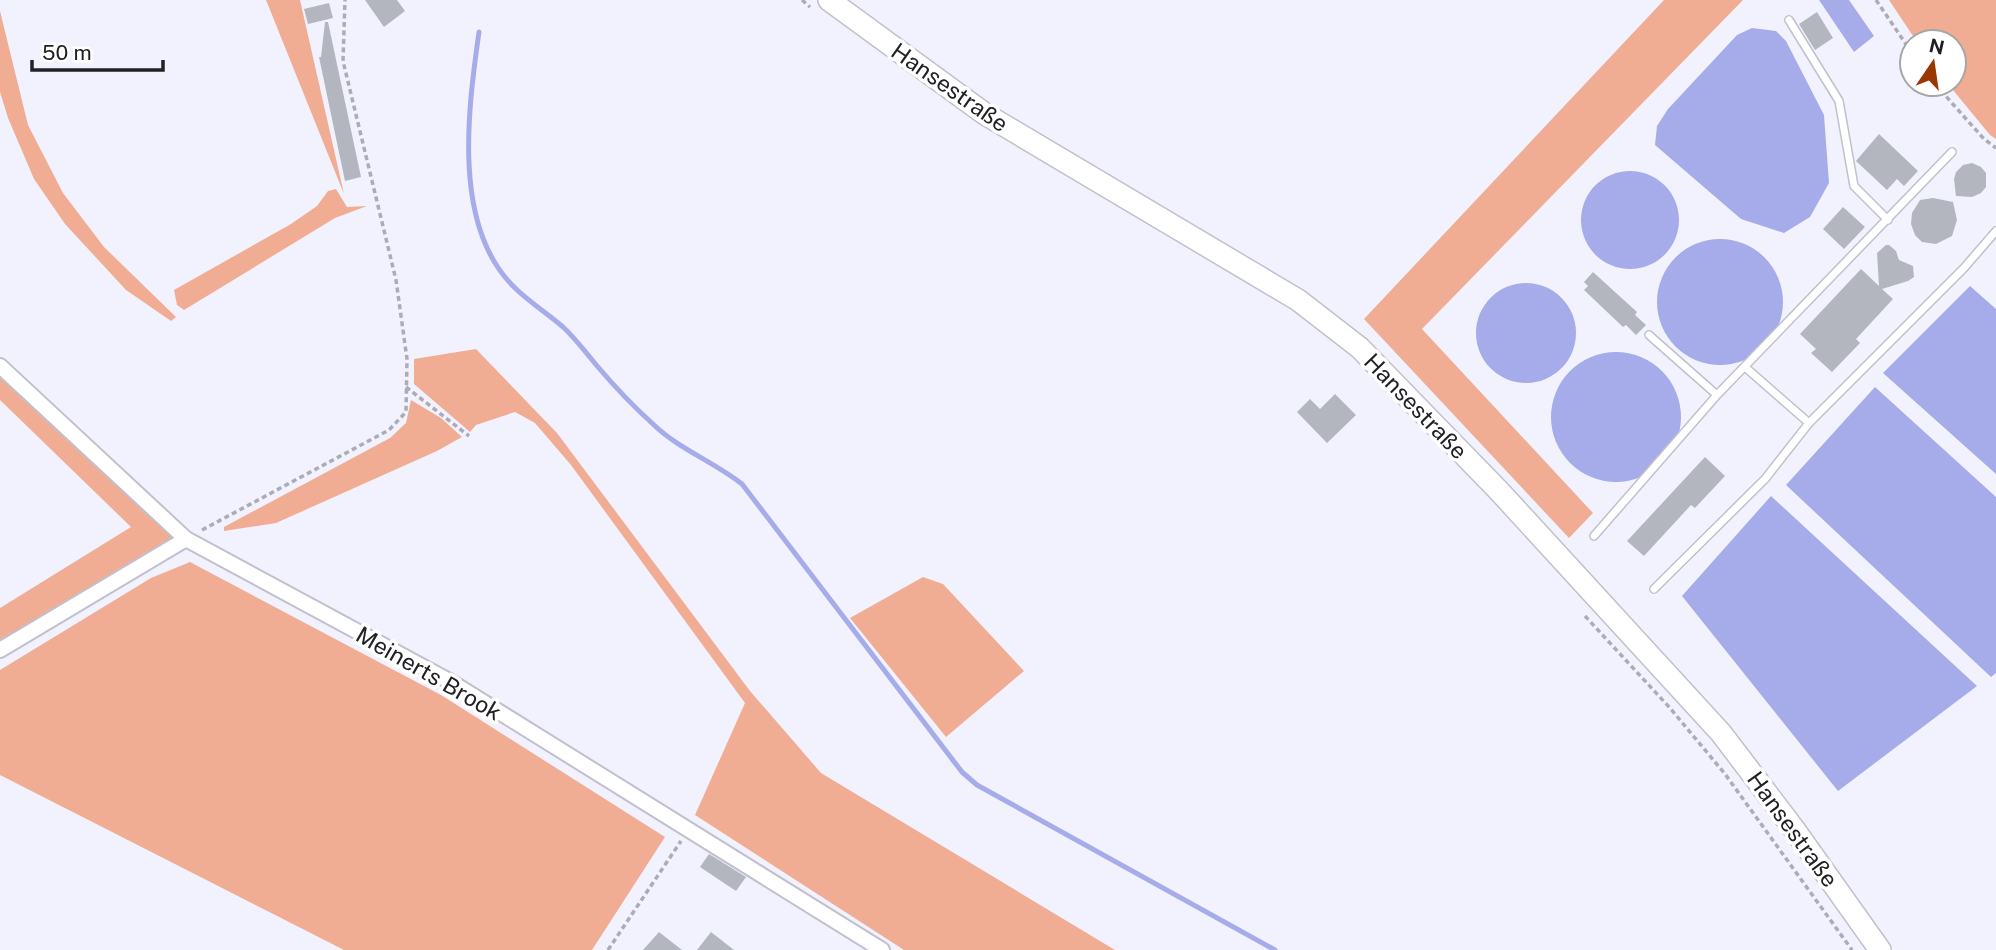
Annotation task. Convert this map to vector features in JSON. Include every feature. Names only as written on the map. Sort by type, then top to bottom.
[{"type":"street","name":"Hansestraße","points":[[821,4],[1031,143],[1298,300],[1360,348],[1500,492],[1721,733],[1794,829],[1880,950]]},
{"type":"street","name":"Meinerts Brook","points":[[0,366],[186,538],[451,682],[882,950]]},
{"type":"street","points":[[0,650],[186,538]]},
{"type":"lane","points":[[1789,20],[1839,101],[1854,186],[1888,220]]},
{"type":"lane","points":[[1594,536],[1717,395],[1952,152]]},
{"type":"lane","points":[[1654,589],[1765,479],[1809,422],[1964,268],[1996,231]]},
{"type":"lane","points":[[1649,335],[1717,395]]},
{"type":"lane","points":[[1745,367],[1809,422]]},
{"type":"path","points":[[186,538],[389,430],[406,412],[407,359],[396,280],[343,61],[345,0]]},
{"type":"path","points":[[802,0],[821,4]]},
{"type":"path","points":[[1875,0],[1898,33]]},
{"type":"path","points":[[1947,98],[1984,139],[1996,148]]},
{"type":"path","points":[[406,387],[469,436]]},
{"type":"path","points":[[1578,608],[1670,708],[1725,774],[1852,950]]},
{"type":"path","points":[[608,950],[688,830]]},
{"type":"shaded area","points":[[266,0],[300,0],[344,194]]},
{"type":"shaded area","points":[[1664,0],[1743,0],[1422,329],[1593,513],[1569,538],[1364,319]]},
{"type":"shaded area","points":[[1889,0],[1996,0],[1996,139],[1960,98],[1968,98],[1968,28],[1908,28]]},
{"type":"shaded area","points":[[0,11],[28,125],[63,193],[104,247],[176,317],[171,321],[126,290],[65,224],[34,179],[0,92]]},
{"type":"shaded area","points":[[336,189],[347,207],[367,206],[335,218],[184,310],[177,305],[174,290],[291,224],[317,206],[328,191]]},
{"type":"shaded area","points":[[476,349],[557,433],[750,691],[821,773],[1115,950],[904,950],[695,815],[745,703],[571,465],[535,423],[515,412],[476,425],[470,432],[414,384],[414,359]]},
{"type":"shaded area","points":[[0,366],[186,539],[0,650],[0,608],[131,527],[0,400]]},
{"type":"shaded area","points":[[411,400],[441,418],[462,437],[437,451],[276,523],[224,531],[224,527],[390,438],[406,423]]},
{"type":"shaded area","points":[[190,562],[441,695],[665,837],[592,950],[344,950],[0,775],[0,670],[151,578]]},
{"type":"shaded area","points":[[923,577],[943,584],[1024,671],[946,737],[850,618]]},
{"type":"water","points":[[1819,0],[1849,0],[1874,36],[1854,52]]},
{"type":"water","points":[[1752,28],[1776,31],[1786,41],[1824,115],[1829,183],[1810,217],[1784,233],[1741,219],[1655,145],[1657,126],[1668,109],[1737,35]]},
{"type":"water","points":[[1630,171],[1657,179],[1671,193],[1679,220],[1671,247],[1657,261],[1630,269],[1603,261],[1589,247],[1581,220],[1589,193],[1603,179]]},
{"type":"water","points":[[1720,239],[1744,244],[1764,258],[1778,278],[1783,302],[1778,326],[1764,346],[1744,360],[1720,365],[1696,360],[1676,346],[1662,326],[1657,302],[1662,278],[1676,258],[1696,244]]},
{"type":"water","points":[[1526,283],[1554,291],[1568,305],[1576,333],[1568,361],[1554,375],[1526,383],[1498,375],[1484,361],[1476,333],[1484,305],[1498,291]]},
{"type":"water","points":[[1970,286],[1996,309],[1996,474],[1883,373]]},
{"type":"water","points":[[1616,352],[1641,357],[1662,371],[1676,392],[1681,417],[1676,442],[1662,463],[1641,477],[1616,482],[1591,477],[1570,463],[1556,442],[1551,417],[1556,392],[1570,371],[1591,357]]},
{"type":"water","points":[[1875,387],[1996,497],[1996,673],[1991,677],[1786,485]]},
{"type":"water","points":[[1771,496],[1977,686],[1838,791],[1682,596]]},
{"type":"building","points":[[365,0],[397,0],[405,11],[384,27]]},
{"type":"building","points":[[329,3],[333,18],[308,24],[304,9]]},
{"type":"building","points":[[1817,12],[1833,38],[1815,50],[1799,24]]},
{"type":"building","points":[[325,22],[328,22],[361,177],[345,181],[319,57]]},
{"type":"building","points":[[1879,134],[1918,171],[1904,186],[1897,179],[1887,190],[1856,161]]},
{"type":"building","points":[[1972,163],[1986,173],[1986,187],[1972,197],[1956,196],[1956,172],[1963,165]]},
{"type":"building","points":[[1933,198],[1953,202],[1957,220],[1952,236],[1936,244],[1922,242],[1915,235],[1911,224],[1912,213],[1920,200]]},
{"type":"building","points":[[1843,207],[1865,227],[1844,249],[1823,229]]},
{"type":"building","points":[[1886,245],[1896,251],[1899,260],[1913,266],[1914,277],[1882,289],[1893,299],[1856,339],[1860,343],[1832,372],[1811,353],[1816,349],[1800,334],[1861,269],[1879,286],[1877,253]]},
{"type":"building","points":[[1593,272],[1637,312],[1635,315],[1646,325],[1636,335],[1626,325],[1623,327],[1584,290],[1588,286],[1584,282]]},
{"type":"building","points":[[1335,394],[1356,415],[1327,443],[1297,412],[1310,399],[1320,409]]},
{"type":"building","points":[[1705,457],[1725,476],[1695,508],[1691,505],[1644,556],[1627,541]]},
{"type":"building","points":[[709,854],[746,877],[736,891],[700,867]]},
{"type":"building","points":[[659,932],[682,950],[643,950]]},
{"type":"building","points":[[711,932],[734,950],[697,950]]},
{"type":"waterway","points":[[479,32],[469,131],[473,200],[481,232],[494,262],[514,287],[568,332],[618,389],[664,434],[742,484],[962,772],[977,785],[1275,950]]}]
